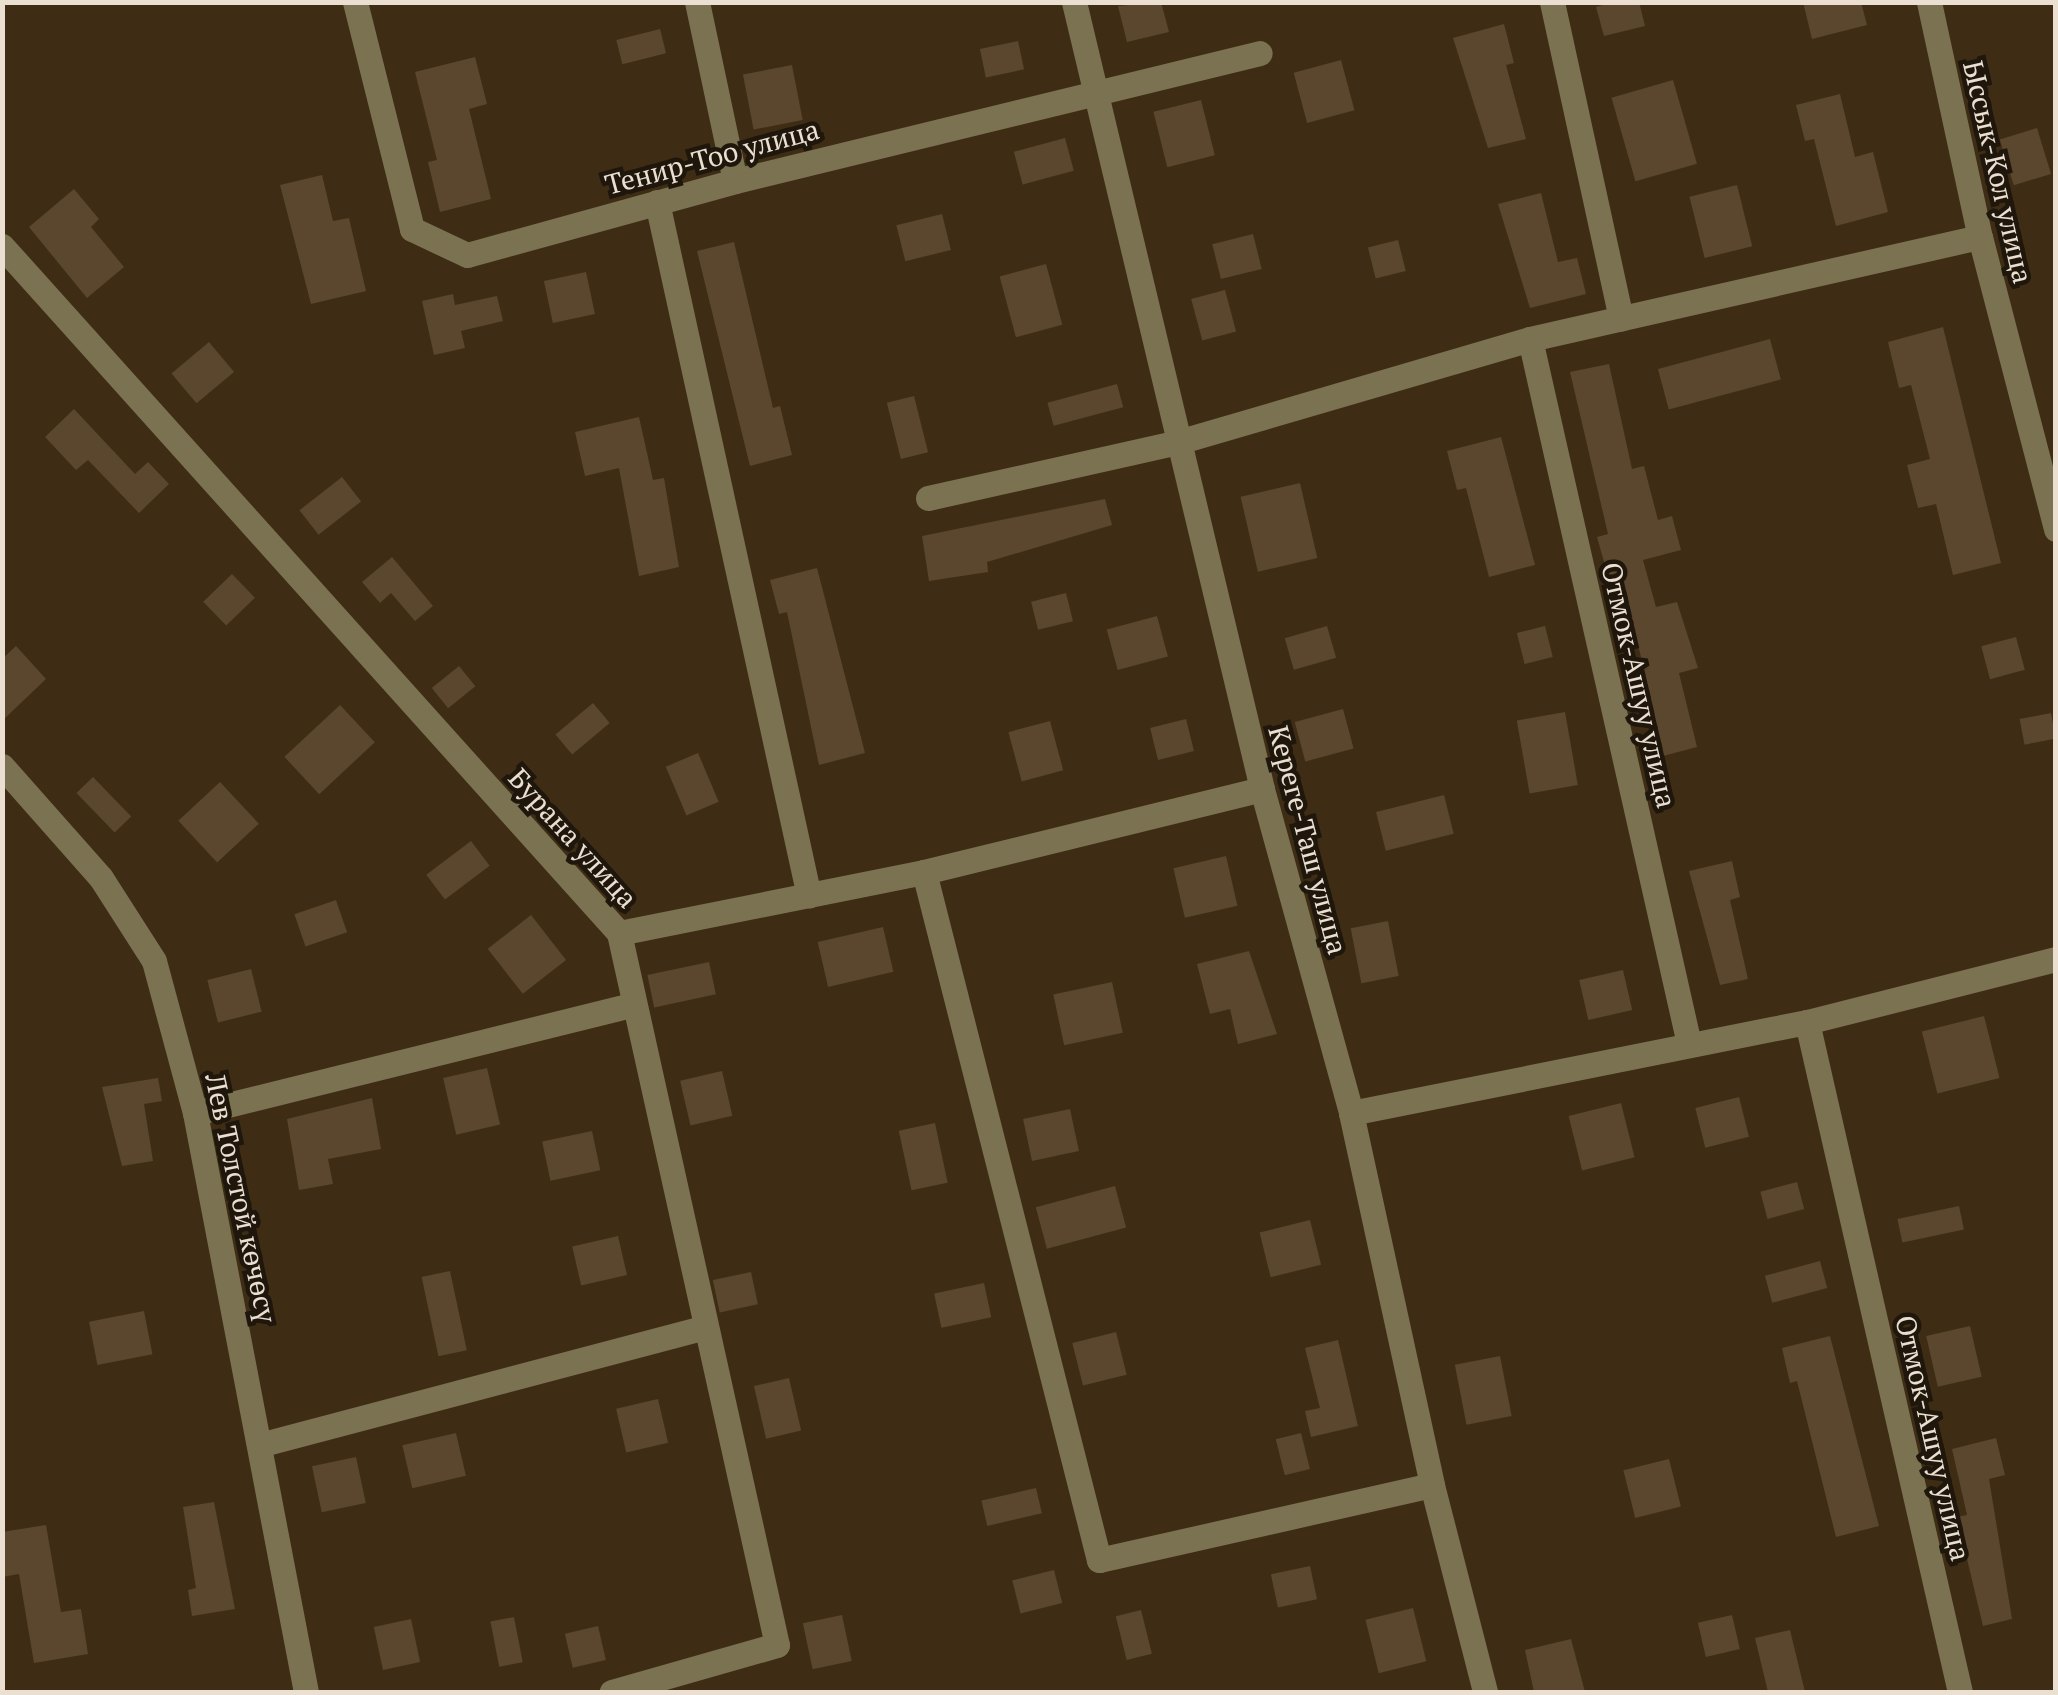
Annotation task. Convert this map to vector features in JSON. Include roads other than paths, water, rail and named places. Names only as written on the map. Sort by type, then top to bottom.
[{"type":"street","name":"Тенир-Тоо улица","points":[[355,2],[412,229],[467,255],[735,181],[1260,53]]},
{"type":"street","points":[[698,2],[735,181]]},
{"type":"street","name":"Кереге-Таш улица","points":[[1074,2],[1091,92],[1262,788],[1352,1113],[1432,1485],[1486,1692]]},
{"type":"street","points":[[1552,2],[1621,320]]},
{"type":"street","name":"Ыссык-Кол улица","points":[[1929,2],[1980,237],[2056,529]]},
{"type":"street","points":[[658,202],[809,896]]},
{"type":"street","points":[[928,498],[1178,442],[1530,340],[1980,237]]},
{"type":"street","name":"Бурана улица","points":[[2,246],[619,933],[777,1645],[612,1692]]},
{"type":"street","name":"Отмок-Ашуу улица","points":[[1530,340],[1688,1044]]},
{"type":"street","name":"Лев Толстой көчөсү","points":[[2,766],[100,878],[154,961],[194,1113],[263,1444],[306,1692]]},
{"type":"street","points":[[619,933],[924,872],[1262,788]]},
{"type":"street","points":[[924,872],[1099,1560],[1432,1485]]},
{"type":"street","points":[[1352,1113],[1806,1022],[2056,958]]},
{"type":"street","points":[[194,1113],[634,1004]]},
{"type":"street","name":"Отмок-Ашуу улица","points":[[1806,1022],[1960,1692]]},
{"type":"street","points":[[263,1444],[706,1327]]}]
